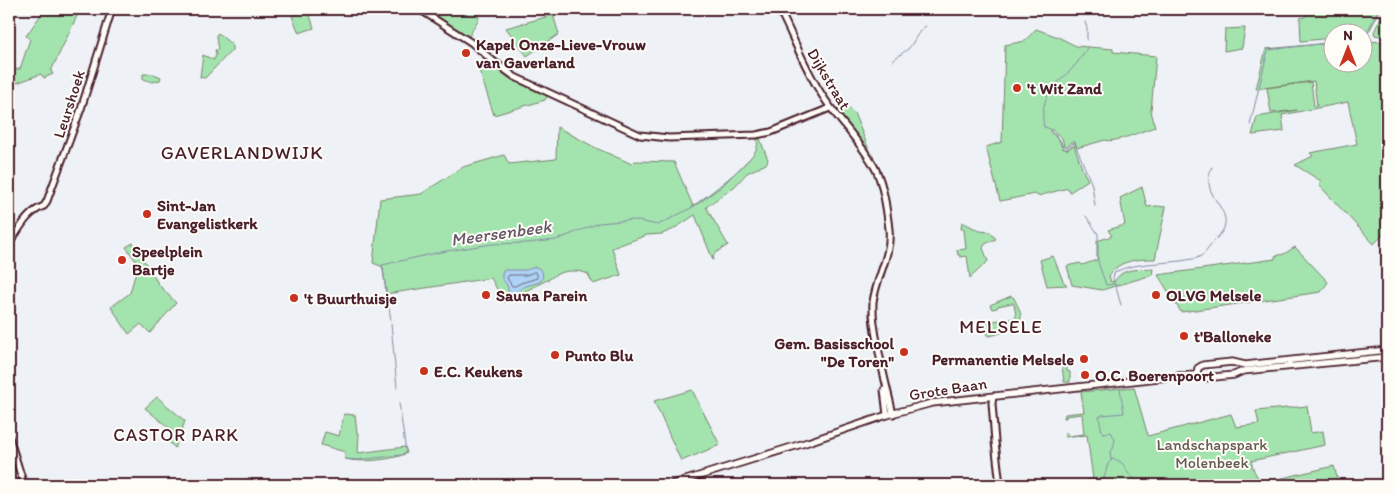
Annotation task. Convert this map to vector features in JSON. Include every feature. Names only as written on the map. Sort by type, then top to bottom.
[{"type":"main road","name":"Grote Baan","points":[[1177,376],[1191,373],[1203,365],[1232,362],[1245,365],[1387,350]]},
{"type":"main road","name":"Grote Baan","points":[[670,485],[679,484],[932,402],[1177,376],[1195,375],[1204,378],[1387,357]]},
{"type":"main road","points":[[1237,364],[1240,368],[1238,373]]},
{"type":"main road","points":[[1198,369],[1199,377]]},
{"type":"street","name":"Leurshoek","points":[[9,244],[29,215],[44,206],[81,109],[112,9]]},
{"type":"street","points":[[419,9],[472,43],[516,77],[640,135],[669,138],[756,135],[771,132],[830,108]]},
{"type":"street","name":"Dijkstraat","points":[[779,9],[810,76],[830,108],[868,156],[877,171],[890,236],[875,292],[873,311],[890,415]]},
{"type":"street","points":[[993,396],[995,442],[1000,485]]},
{"type":"street","points":[[9,437],[24,485]]},
{"type":"green space","points":[[45,9],[64,9],[77,16],[51,71],[53,74],[44,78],[41,74],[9,86],[9,70],[20,69],[30,39],[26,36]]},
{"type":"green space","points":[[308,9],[314,28],[299,33],[292,16]]},
{"type":"green space","points":[[424,9],[476,9],[479,18],[468,38]]},
{"type":"green space","points":[[1308,9],[1381,9],[1374,22],[1324,22],[1324,39],[1301,41],[1300,18],[1305,17]]},
{"type":"green space","points":[[1385,9],[1387,9],[1387,37],[1375,35],[1374,32]]},
{"type":"green space","points":[[553,15],[559,34],[527,56],[506,28]]},
{"type":"green space","points":[[1245,28],[1242,48],[1224,51],[1225,29]]},
{"type":"green space","points":[[1036,29],[1076,46],[1113,49],[1113,52],[1156,56],[1151,111],[1155,127],[1115,140],[1105,140],[1077,148],[1075,142],[1072,142],[1067,147],[1064,146],[1062,138],[1051,129],[1050,132],[1060,141],[1062,148],[1067,150],[1074,145],[1088,180],[1070,192],[1068,188],[1038,196],[1035,194],[1000,201],[986,147],[1002,142],[1005,45],[1025,41]]},
{"type":"green space","points":[[218,33],[232,45],[232,50],[205,78],[200,77],[203,55],[214,60],[215,50],[218,50],[216,35]]},
{"type":"green space","points":[[1374,41],[1387,42],[1387,231],[1374,244],[1319,185],[1321,181],[1295,165],[1313,156],[1310,153],[1357,144],[1348,102],[1282,115],[1284,131],[1252,135],[1257,117],[1297,110],[1271,113],[1267,88],[1311,82],[1314,106],[1317,106],[1314,81],[1256,89],[1266,49],[1324,44],[1324,72],[1374,72]]},
{"type":"green space","points":[[484,59],[511,79],[548,95],[545,100],[494,115],[478,67]]},
{"type":"green space","points":[[143,74],[154,74],[161,77],[160,80],[153,82],[143,79]]},
{"type":"green space","points":[[848,107],[854,113],[868,147],[868,153],[837,109]]},
{"type":"green space","points":[[557,127],[596,148],[632,164],[635,161],[674,162],[693,206],[748,161],[757,147],[757,139],[760,139],[768,160],[766,164],[747,173],[734,187],[706,207],[728,245],[714,254],[713,260],[695,215],[672,230],[662,234],[647,235],[612,248],[621,275],[593,284],[588,274],[579,271],[569,271],[559,273],[504,302],[491,278],[386,294],[383,267],[373,263],[380,199],[421,194],[463,167],[504,155],[509,164],[556,159]]},
{"type":"green space","points":[[1142,187],[1147,207],[1166,207],[1155,259],[1135,260],[1123,264],[1109,276],[1111,282],[1127,271],[1153,269],[1152,275],[1102,290],[1072,285],[1067,266],[1080,263],[1082,265],[1097,260],[1097,241],[1112,236],[1108,230],[1125,225],[1120,198]]},
{"type":"green space","points":[[962,222],[980,231],[990,232],[996,239],[985,244],[983,248],[988,261],[970,278],[967,256],[960,257],[957,250],[966,249],[964,229],[961,229]]},
{"type":"green space","points":[[133,243],[159,285],[176,303],[150,333],[141,324],[129,334],[111,307],[130,293],[138,264],[126,247]]},
{"type":"green space","points":[[1295,247],[1328,282],[1321,292],[1181,312],[1158,275],[1275,259],[1275,256],[1284,254]]},
{"type":"green space","points":[[1053,256],[1063,281],[1067,285],[1047,286],[1040,260]]},
{"type":"green space","points":[[1011,296],[1014,298],[1019,310],[1020,321],[1008,330],[988,336],[984,323],[999,320],[1001,322],[1006,321],[1016,316],[1014,304],[1012,303],[992,309],[990,305]]},
{"type":"green space","points":[[1062,366],[1067,366],[1067,371],[1070,372],[1070,382],[1064,382]]},
{"type":"green space","name":"Landschapspark Molenbeek","points":[[1134,387],[1148,436],[1231,414],[1236,427],[1259,424],[1256,411],[1307,406],[1311,433],[1323,431],[1325,445],[1251,461],[1254,471],[1261,483],[1334,466],[1339,485],[1072,485],[1071,483],[1093,479],[1087,435],[1065,437],[1064,433],[1067,433],[1068,436],[1084,434],[1082,414],[1066,416],[1064,418],[1065,414],[1084,412],[1081,392]]},
{"type":"green space","points":[[692,390],[720,445],[681,461],[654,401]]},
{"type":"green space","points":[[157,397],[185,421],[175,448],[168,441],[174,432],[145,408]]},
{"type":"green space","points":[[344,414],[355,415],[357,433],[359,433],[358,453],[405,447],[407,453],[386,459],[351,460],[345,459],[345,452],[321,445],[325,432],[339,436]]},
{"type":"water","points":[[535,267],[540,269],[542,273],[540,282],[523,287],[513,295],[509,293],[507,285],[502,279],[504,270],[526,270]]},
{"type":"waterway","points":[[1372,22],[1379,9]]},
{"type":"waterway","points":[[1085,22],[1087,40]]},
{"type":"waterway","name":"Meersenbeek","points":[[891,62],[908,49],[920,31],[926,26]]},
{"type":"waterway","points":[[1250,125],[1268,50],[1324,43]]},
{"type":"waterway","points":[[1051,88],[1071,70],[1087,48]]},
{"type":"waterway","points":[[1050,90],[1044,108],[1044,127],[1048,128],[1060,140],[1064,149],[1067,149],[1073,143],[1075,144],[1092,185],[1095,206]]},
{"type":"waterway","name":"Meersenbeek","points":[[391,320],[382,265],[441,252],[492,244],[556,240],[599,223],[633,220],[658,225],[693,207],[721,187],[749,159]]},
{"type":"waterway","points":[[1114,284],[1113,277],[1115,272],[1131,266],[1195,259],[1201,256],[1219,236],[1224,228],[1225,220],[1224,214],[1209,185],[1212,167]]},
{"type":"waterway","points":[[1086,216],[1098,234],[1098,262],[1106,285],[1115,284],[1121,305]]},
{"type":"waterway","points":[[391,324],[397,388]]},
{"type":"waterway","points":[[1111,461],[1110,452],[1113,449],[1115,439],[1111,432],[1102,432],[1099,417],[1102,415],[1124,413],[1120,388]]},
{"type":"waterway","points":[[347,459],[357,460],[401,455],[406,452],[399,403]]},
{"type":"waterway","points":[[1111,460],[1118,460],[1133,478],[1149,485]]},
{"type":"waterway","points":[[1102,485],[1110,462]]},
{"type":"place","name":"Kapel Onze-Lieve-Vrouw van Gaverland","points":[[466,53]]},
{"type":"place","name":"'t Wit Zand","points":[[1017,88]]},
{"type":"place","name":"Sint-Jan Evangelistkerk","points":[[147,214]]},
{"type":"place","name":"Speelplein Bartje","points":[[122,260]]},
{"type":"place","name":"Sauna Parein","points":[[486,295]]},
{"type":"place","name":"OLVG Melsele","points":[[1156,295]]},
{"type":"place","name":"'t Buurthuisje","points":[[294,298]]},
{"type":"place","name":"t'Balloneke","points":[[1184,336]]},
{"type":"place","name":"Gem. Basisschool \"De Toren\"","points":[[904,352]]},
{"type":"place","name":"Punto Blu","points":[[555,355]]},
{"type":"place","name":"Permanentie Melsele","points":[[1084,359]]},
{"type":"place","name":"E.C. Keukens","points":[[424,371]]},
{"type":"place","name":"O.C. Boerenpoort","points":[[1085,375]]},
{"type":"district","name":"GAVERLANDWIJK","points":[[242,152]]},
{"type":"district","name":"MELSELE","points":[[1001,326]]},
{"type":"district","name":"CASTOR PARK","points":[[176,435]]}]
